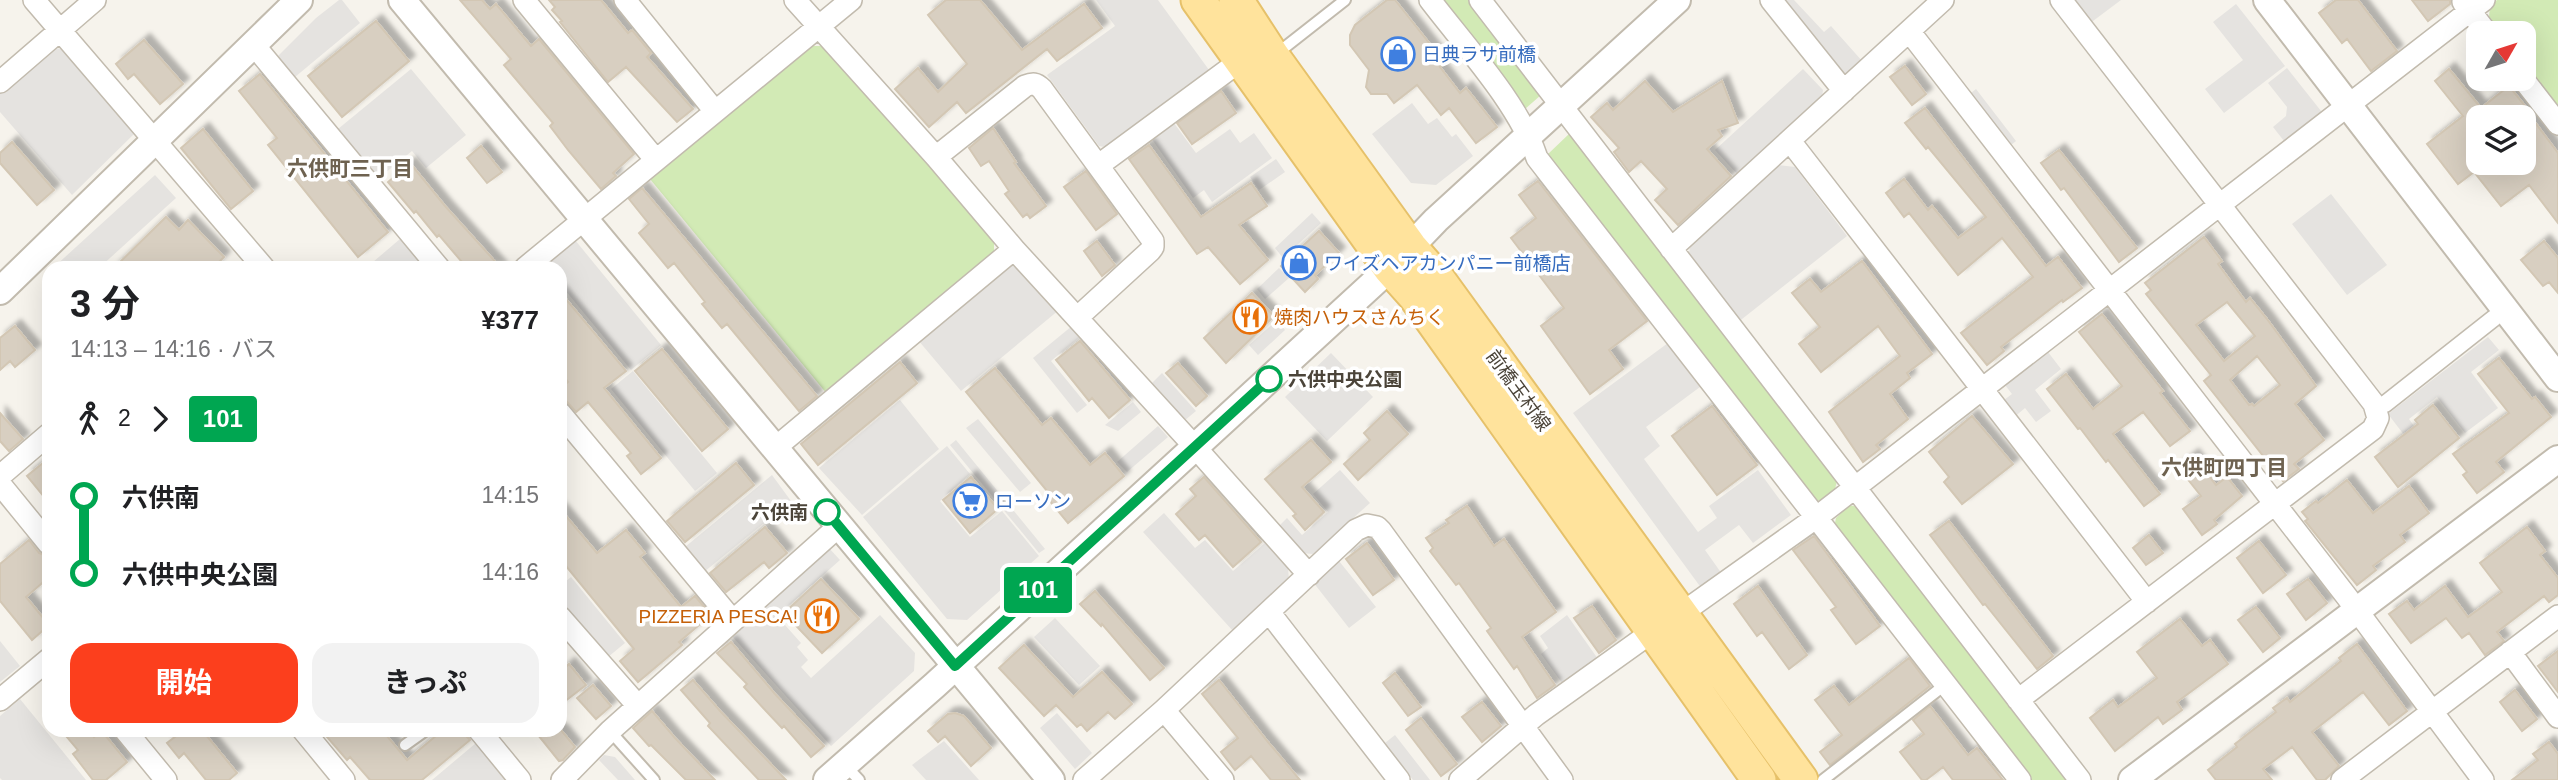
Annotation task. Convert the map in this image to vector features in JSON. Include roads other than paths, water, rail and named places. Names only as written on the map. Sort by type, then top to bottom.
[{"type":"main road","name":"前橋玉村線","points":[[1198,0],[1240,61],[1400,258],[1437,278],[1801,780]]},
{"type":"main road","name":"前橋玉村線","points":[[1236,0],[1400,258],[1415,296],[1759,780]]},
{"type":"street","points":[[34,0],[253,261]]},
{"type":"street","points":[[0,82],[95,0]]},
{"type":"street","points":[[0,291],[299,0]]},
{"type":"street","points":[[402,0],[1051,780]]},
{"type":"street","points":[[524,0],[655,159]]},
{"type":"street","points":[[625,0],[715,110]]},
{"type":"street","points":[[794,0],[936,157],[1014,249],[1309,575]]},
{"type":"street","points":[[533,261],[851,0]]},
{"type":"street","points":[[1430,0],[1512,108],[1530,136],[1537,158],[2020,780]]},
{"type":"street","points":[[1480,0],[2080,780]]},
{"type":"street","points":[[843,775],[955,666],[1677,0]]},
{"type":"street","points":[[1771,0],[1844,91]]},
{"type":"street","points":[[1671,249],[1943,0]]},
{"type":"street","points":[[2018,700],[2373,429],[2378,418],[2376,407],[2061,0]]},
{"type":"street","points":[[2267,0],[2558,378]]},
{"type":"street","points":[[1682,613],[1817,517],[2347,105],[2472,4],[2481,21]]},
{"type":"street","points":[[1909,31],[2276,504],[2483,780]]},
{"type":"street","points":[[253,44],[433,261]]},
{"type":"street","points":[[1099,165],[1240,61]]},
{"type":"street","points":[[936,157],[1032,83],[1042,89],[1151,236],[1153,247],[1078,317]]},
{"type":"street","points":[[2532,91],[2558,124]]},
{"type":"street","points":[[1790,141],[2147,602]]},
{"type":"street","points":[[775,448],[1014,249]]},
{"type":"street","points":[[2376,407],[2385,404],[2494,318]]},
{"type":"street","points":[[567,421],[733,621]]},
{"type":"street","points":[[0,476],[42,441]]},
{"type":"street","points":[[2132,780],[2558,459]]},
{"type":"street","points":[[0,484],[42,535]]},
{"type":"street","points":[[1084,780],[1164,710],[1356,530],[1367,525],[1377,527],[1562,780]]},
{"type":"street","points":[[562,780],[610,731],[839,526]]},
{"type":"street","points":[[1269,612],[1399,780]]},
{"type":"street","points":[[2342,780],[2558,616]]},
{"type":"street","points":[[567,625],[638,706]]},
{"type":"street","points":[[1460,780],[1523,725],[1652,632]]},
{"type":"street","points":[[2510,652],[2558,717]]},
{"type":"street","points":[[0,700],[42,665]]},
{"type":"street","points":[[1164,710],[1223,780]]},
{"type":"street","points":[[131,737],[166,780]]},
{"type":"street","points":[[309,737],[344,780]]},
{"type":"street","points":[[485,737],[520,780]]},
{"type":"lane","points":[[1273,57],[1345,0]]},
{"type":"lane","points":[[1823,780],[1946,684]]},
{"type":"lane","points":[[610,731],[654,780]]},
{"type":"lane","points":[[405,745],[416,737]]},
{"type":"place","name":"日典ラサ前橋","points":[[1398,54]]},
{"type":"place","name":"ワイズヘアカンパニー前橋店","points":[[1299,263]]},
{"type":"place","name":"焼肉ハウスさんちく","points":[[1250,317]]},
{"type":"place","name":"六供中央公園","points":[[1269,379]]},
{"type":"place","name":"ローソン","points":[[970,501]]},
{"type":"place","name":"六供南","points":[[827,512]]},
{"type":"place","name":"PIZZERIA PESCA!","points":[[822,616]]},
{"type":"district","name":"六供町三丁目","points":[[350,169]]},
{"type":"district","name":"六供町四丁目","points":[[2224,468]]}]
